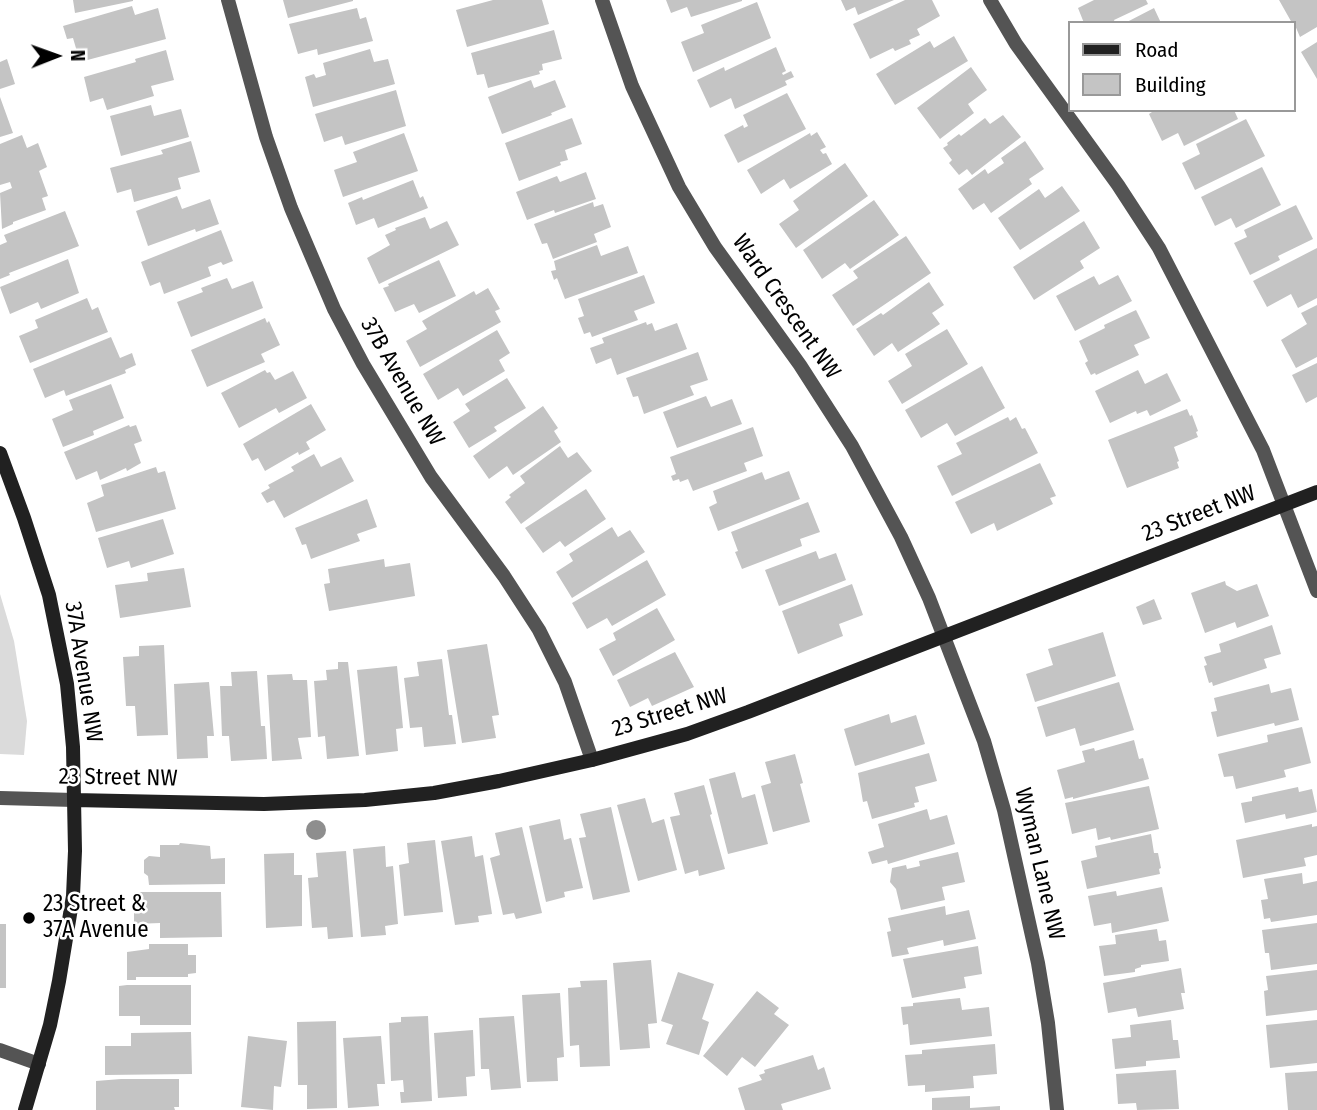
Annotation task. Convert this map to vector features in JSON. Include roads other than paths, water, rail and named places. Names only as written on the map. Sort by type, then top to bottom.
[{"type":"street","name":"37B Avenue NW","points":[[228,0],[266,137],[291,208],[334,309],[430,477],[504,576],[539,630],[570,694],[592,760]]},
{"type":"street","name":"Ward Crescent NW","points":[[602,0],[632,86],[679,187],[715,247],[800,365],[852,446],[901,537],[944,636]]},
{"type":"street","points":[[990,0],[1016,44],[1118,185],[1158,248],[1263,450],[1317,591]]},
{"type":"street","name":"37A Avenue NW","points":[[0,453],[38,561],[61,648],[73,747],[73,897],[59,981],[25,1110]]},
{"type":"street","name":"23 Street NW","points":[[0,798],[264,804],[365,800],[434,793],[592,760],[687,734],[843,677],[1317,492]]},
{"type":"street","name":"Wyman Lane NW","points":[[944,636],[985,741],[1004,810],[1038,963],[1048,1023],[1057,1110]]},
{"type":"street","points":[[0,1050],[39,1064]]},
{"type":"place","name":"23 Street & 37A Avenue","points":[[29,918]]}]
